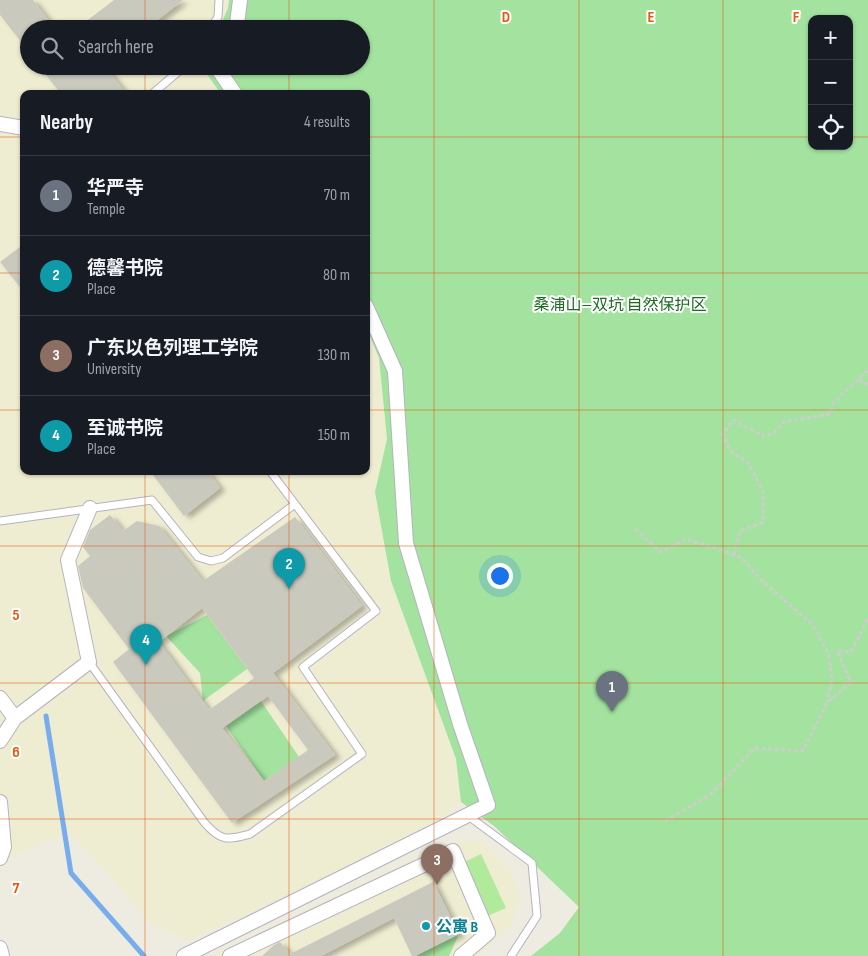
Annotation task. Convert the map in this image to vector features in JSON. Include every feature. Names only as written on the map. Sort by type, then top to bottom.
[{"type":"street","points":[[238,20],[240,0]]},
{"type":"street","points":[[222,75],[232,90]]},
{"type":"street","points":[[0,124],[20,127]]},
{"type":"street","points":[[184,956],[488,804],[460,724],[406,543],[395,372],[370,315]]},
{"type":"street","points":[[0,741],[15,718],[89,662],[68,560],[90,508]]},
{"type":"street","points":[[0,698],[15,718]]},
{"type":"street","points":[[0,802],[4,847],[0,858]]},
{"type":"street","points":[[230,956],[453,851],[488,933],[461,956]]},
{"type":"street","points":[[0,948],[2,956]]},
{"type":"lane","points":[[216,20],[218,16],[220,0]]},
{"type":"lane","points":[[157,90],[174,75]]},
{"type":"lane","points":[[89,662],[204,822],[214,834],[229,840],[250,834],[362,754],[303,667],[376,611],[273,475]]},
{"type":"lane","points":[[0,521],[152,500],[198,557],[211,561],[223,558],[295,504]]},
{"type":"lane","points":[[467,815],[532,863],[537,916],[510,956]]},
{"type":"path","points":[[734,555],[740,531],[763,522],[763,491],[748,463],[729,450],[723,433],[734,420],[763,436],[773,434],[783,422],[830,414],[834,402],[868,370]]},
{"type":"path","points":[[859,380],[868,384]]},
{"type":"path","points":[[635,529],[661,552],[685,539],[742,558],[758,578],[813,625],[828,653],[832,680],[826,703],[803,750],[755,748],[710,795],[665,820]]},
{"type":"path","points":[[826,703],[851,682],[837,651],[851,652],[868,618]]},
{"type":"shaded area","points":[[0,0],[229,0],[223,20],[20,20],[20,75],[208,75],[218,90],[20,90],[20,475],[370,475],[370,337],[379,358],[387,439],[375,492],[391,581],[456,759],[461,802],[423,832],[189,941],[151,924],[70,832],[0,861]]},
{"type":"shaded area","points":[[462,839],[484,842],[511,870],[521,900],[510,927],[477,956],[209,956],[433,849]]},
{"type":"green space","name":"桑浦山—双坑 自然保护区","points":[[229,0],[868,0],[868,956],[531,956],[560,933],[579,907],[494,826],[461,802],[456,759],[391,581],[375,492],[387,439],[379,358],[370,337],[370,90],[218,90],[208,75],[370,75],[370,20],[223,20]]},
{"type":"green space","points":[[207,615],[247,669],[203,701],[200,673],[166,636]]},
{"type":"green space","points":[[261,701],[299,757],[264,781],[226,726]]},
{"type":"green space","points":[[481,854],[506,908],[483,918],[458,865]]},
{"type":"green space","points":[[459,934],[449,956],[415,956]]},
{"type":"building","points":[[0,0],[33,0],[48,20],[20,20],[20,41],[0,15]]},
{"type":"building","points":[[114,0],[183,0],[157,20],[88,20]]},
{"type":"building","points":[[46,75],[112,75],[123,90],[58,90]]},
{"type":"building","points":[[20,247],[20,287],[0,262]]},
{"type":"building","points":[[153,475],[210,475],[220,488],[184,516]]},
{"type":"building","points":[[110,515],[123,531],[137,521],[159,526],[203,581],[295,517],[362,606],[273,673],[335,755],[232,823],[113,662],[129,649],[83,588],[78,566],[90,556],[83,547],[90,530]],"holes":[[[202,608],[254,678],[209,710],[159,642]],[[268,696],[308,750],[264,781],[222,728]]]},
{"type":"building","name":"公寓 B","points":[[433,882],[459,934],[415,956],[412,956],[394,918],[321,956],[262,956],[280,942],[290,954]]},
{"type":"waterway","points":[[46,716],[71,873],[144,956]]},
{"type":"place","name":"德馨书院","points":[[289,589]]},
{"type":"place","name":"至诚书院","points":[[146,665]]},
{"type":"place","name":"华严寺","points":[[612,712]]},
{"type":"place","name":"广东以色列理工学院","points":[[437,885]]},
{"type":"place","name":"公寓 B","points":[[426,926]]}]
